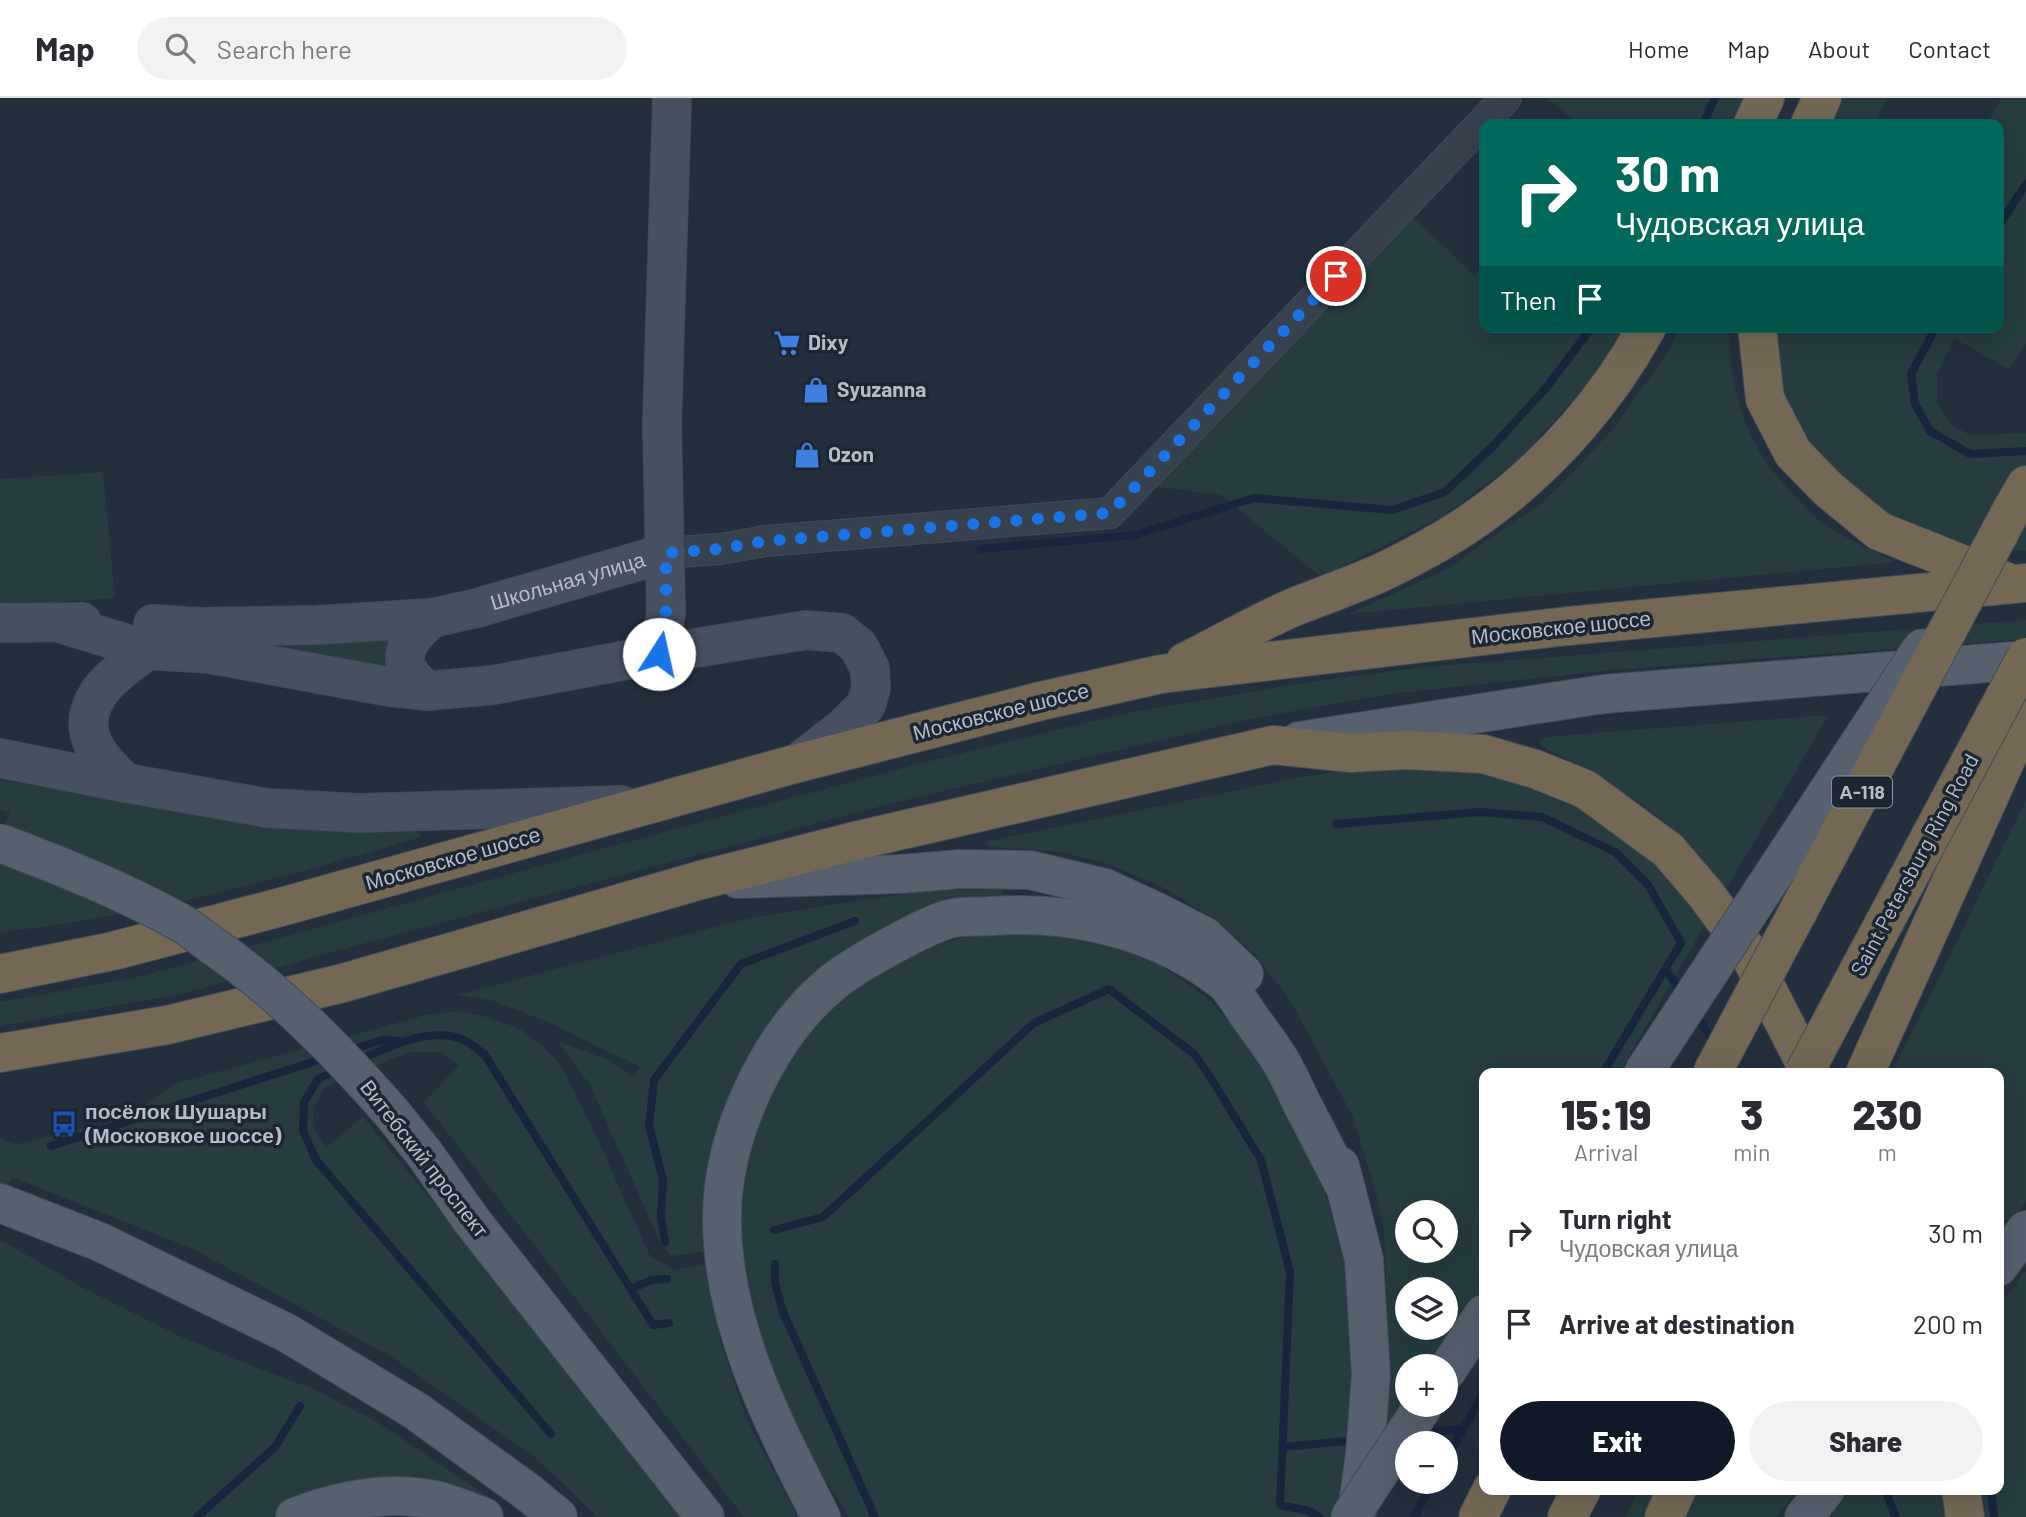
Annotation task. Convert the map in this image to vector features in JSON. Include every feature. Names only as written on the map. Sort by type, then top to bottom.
[{"type":"highway","points":[[1755,119],[1765,98]]},
{"type":"highway","points":[[1812,119],[1822,98]]},
{"type":"highway","points":[[1161,674],[1291,608],[1378,573],[1444,539],[1488,510],[1535,472],[1585,419],[1633,353],[1644,333]]},
{"type":"highway","points":[[1759,333],[1765,399],[1793,453],[1828,489],[1879,531],[2019,584]]},
{"type":"highway","name":"А-118","points":[[1715,1068],[2019,498]]},
{"type":"highway","name":"Московское шоссе","points":[[0,974],[113,951],[798,763],[1041,701],[1161,674],[1568,626],[2019,584]]},
{"type":"highway","name":"Saint Petersburg Ring Road","points":[[1807,1068],[2026,658]]},
{"type":"highway","points":[[1867,1068],[2026,715]]},
{"type":"highway","points":[[0,1053],[167,1025],[343,983],[701,880],[987,809],[1273,745],[1351,752],[1406,750],[1483,754],[1535,769],[1585,789],[1668,850],[1704,892],[1747,950],[1807,1068]]},
{"type":"highway","points":[[1478,1517],[1489,1495]]},
{"type":"highway","points":[[1567,1517],[1579,1495]]},
{"type":"highway","points":[[1664,1517],[1674,1495]]},
{"type":"highway","points":[[1963,1495],[1965,1517]]},
{"type":"main road","points":[[1646,1068],[2019,498]]},
{"type":"main road","points":[[1273,745],[1604,694],[2026,658]]},
{"type":"main road","name":"Витебский проспект","points":[[0,843],[141,902],[183,925],[231,958],[281,999],[354,1070],[391,1112],[472,1221],[705,1517]]},
{"type":"main road","points":[[701,880],[900,874],[960,869],[1030,870],[1105,888],[1204,936],[1232,961],[1260,992],[1298,1048],[1316,1085],[1364,1259],[1371,1375],[1365,1454],[1356,1517]]},
{"type":"main road","points":[[821,1517],[775,1427],[738,1329],[724,1257],[724,1178],[751,1092],[783,1038],[805,1010],[832,983],[875,954],[918,932],[954,918],[1026,913],[1095,921],[1157,943],[1189,959],[1225,983],[1278,1057],[1347,1191]]},
{"type":"main road","points":[[0,1203],[100,1242],[287,1333],[416,1411],[558,1517]]},
{"type":"main road","points":[[2004,1259],[2026,1230]]},
{"type":"main road","points":[[1458,1354],[1479,1322]]},
{"type":"main road","points":[[1350,1517],[1416,1417]]},
{"type":"main road","points":[[1804,1517],[1821,1495]]},
{"type":"main road","points":[[295,1517],[344,1502],[379,1497],[442,1502],[484,1517]]},
{"type":"street","name":"Школьная улица","points":[[0,623],[143,623],[199,627],[316,625],[432,618],[477,608],[666,553],[663,424],[672,98]]},
{"type":"street","points":[[1486,119],[1506,98]]},
{"type":"street","points":[[659,654],[666,612],[666,553],[720,549],[766,541],[1110,513],[1479,126]]},
{"type":"street","points":[[428,691],[415,681],[408,671],[405,659],[412,637],[432,618]]},
{"type":"street","name":"Школьная улица","points":[[56,622],[147,650],[210,654],[390,687],[428,691],[493,685],[806,630],[842,634],[859,646],[870,669],[871,688],[866,705],[843,728],[798,763]]},
{"type":"street","points":[[126,783],[105,764],[94,749],[90,714],[98,694],[147,650]]},
{"type":"street","points":[[0,758],[267,808],[359,813],[648,804]]},
{"type":"green space","points":[[1547,98],[1746,98],[1736,119],[1572,119]]},
{"type":"green space","points":[[1836,98],[1888,98],[1877,119],[1826,119]]},
{"type":"green space","points":[[2002,98],[2026,98],[2026,344],[2009,370],[1954,338],[1937,374],[1937,402],[1950,424],[1970,435],[2026,433],[2026,551],[1955,543],[1903,525],[1864,502],[1800,436],[1782,393],[1772,333],[2004,333],[2004,119],[1989,119]]},
{"type":"green space","points":[[1414,218],[1474,275],[1479,270],[1479,333],[1622,333],[1581,391],[1521,458],[1443,516],[1321,577],[1221,495],[1151,486]]},
{"type":"green space","points":[[1678,333],[1728,333],[1737,397],[1752,437],[1776,475],[1816,518],[1847,538],[1896,562],[1349,614],[1445,570],[1546,500],[1612,430],[1664,358]]},
{"type":"green space","points":[[103,472],[115,598],[0,606],[0,479]]},
{"type":"green space","points":[[2026,620],[2026,639],[1611,670],[1390,694],[1251,719],[889,804],[186,993],[0,1026],[0,1002],[142,976],[914,765],[1117,715],[1290,685],[1423,667]]},
{"type":"green space","points":[[390,635],[391,670],[284,651],[285,643]]},
{"type":"green space","points":[[1829,715],[1726,889],[1677,832],[1639,802],[1538,742],[1543,738],[1568,735]]},
{"type":"green space","points":[[1381,765],[1522,776],[1632,837],[1710,916],[1622,1068],[1479,1068],[1479,1292],[1458,1324],[1458,1277],[1395,1277],[1395,1340],[1448,1340],[1438,1354],[1395,1354],[1395,1417],[1398,1417],[1386,1435],[1387,1299],[1384,1229],[1352,1115],[1290,1000],[1252,951],[1213,918],[1162,887],[1106,863],[1060,852],[990,847],[984,842],[1301,777]]},
{"type":"green space","points":[[0,780],[276,828],[416,828],[421,837],[318,867],[160,906],[107,917],[0,932],[0,833],[10,813],[0,810]]},
{"type":"green space","points":[[2026,800],[2026,1202],[2014,1217],[2004,1222],[2004,1068],[1894,1068]]},
{"type":"green space","points":[[926,890],[1003,890],[1003,898],[785,1014],[709,1251],[671,1256],[661,1244],[590,1085],[558,1042],[604,1058],[634,1077],[640,1067],[550,1023],[494,1001],[457,995],[749,918]]},
{"type":"green space","points":[[981,932],[1097,936],[1159,964],[1210,1000],[1243,1039],[1276,1089],[1320,1175],[1345,1263],[1358,1436],[1341,1517],[849,1517],[801,1442],[757,1339],[739,1245],[741,1173],[764,1102],[795,1048],[837,1001],[872,975],[919,950]]},
{"type":"green space","points":[[459,1011],[521,1029],[562,1067],[650,1256],[674,1270],[709,1263],[720,1341],[747,1420],[798,1517],[744,1517],[424,1102],[459,1065],[439,1052],[410,1052],[327,1086],[317,1102],[313,1116],[320,1139],[326,1147],[363,1117],[566,1364],[680,1517],[598,1517],[536,1458],[392,1357],[193,1249],[12,1177],[6,1189],[0,1187],[0,1139],[17,1144],[130,1117],[174,1084],[426,1015]]},
{"type":"green space","points":[[0,1241],[81,1287],[179,1336],[309,1387],[376,1421],[489,1497],[309,1499],[272,1517],[0,1517]]},
{"type":"green space","points":[[2026,1270],[2026,1517],[1986,1517],[1983,1495],[2004,1495],[2004,1299]]},
{"type":"green space","points":[[1636,1495],[1657,1495],[1648,1517],[1625,1517]]},
{"type":"green space","points":[[1690,1495],[1794,1495],[1776,1517],[1680,1517]]},
{"type":"green space","points":[[1848,1495],[1950,1495],[1954,1517],[1830,1517]]},
{"type":"waterway","points":[[1705,119],[1715,98]]},
{"type":"waterway","points":[[2004,218],[2026,184]]},
{"type":"waterway","points":[[980,549],[1135,535],[1254,498],[1392,510],[1445,492],[1494,445],[1546,388],[1587,333]]},
{"type":"waterway","points":[[1933,333],[1911,374],[1915,404],[1930,431],[1970,454],[2026,451]]},
{"type":"waterway","points":[[1336,824],[1480,812],[1542,817],[1615,852],[1649,886],[1681,943],[1606,1068]]},
{"type":"waterway","points":[[665,1242],[661,1217],[663,1180],[649,1126],[654,1080],[741,964],[855,921]]},
{"type":"waterway","points":[[1666,969],[1682,994]]},
{"type":"waterway","points":[[774,1230],[823,1217],[1034,1023],[1109,989],[1194,1054],[1261,1160],[1290,1272],[1280,1505],[1309,1511],[1319,1517]]},
{"type":"waterway","points":[[1695,1014],[1715,1044]]},
{"type":"waterway","points":[[357,1061],[408,1040],[435,1035],[462,1039],[485,1055],[653,1325],[669,1323]]},
{"type":"waterway","points":[[350,1050],[382,1040],[399,1041]]},
{"type":"waterway","points":[[51,1146],[325,1058]]},
{"type":"waterway","points":[[339,1069],[318,1079],[304,1102],[303,1131],[316,1160],[551,1434]]},
{"type":"waterway","points":[[775,1264],[775,1283],[783,1312],[875,1517]]},
{"type":"waterway","points":[[631,1289],[651,1280],[667,1279]]},
{"type":"waterway","points":[[1458,1439],[1479,1401]]},
{"type":"waterway","points":[[197,1517],[275,1447],[300,1406]]},
{"type":"waterway","points":[[1440,1431],[1463,1429]]},
{"type":"waterway","points":[[1283,1447],[1357,1440]]},
{"type":"waterway","points":[[1414,1517],[1426,1494]]},
{"type":"waterway","points":[[1887,1495],[1896,1517]]},
{"type":"waterway","points":[[1992,1495],[1994,1517]]},
{"type":"place","name":"Dixy","points":[[787,343]]},
{"type":"place","name":"Syuzanna","points":[[816,390]]},
{"type":"place","name":"Ozon","points":[[807,455]]},
{"type":"place","name":"посёлок Шушары (Московкое шоссе)","points":[[64,1124]]},
{"type":"route","points":[[659,654],[666,612],[666,553],[720,549],[766,541],[1110,513],[1336,276]]}]
